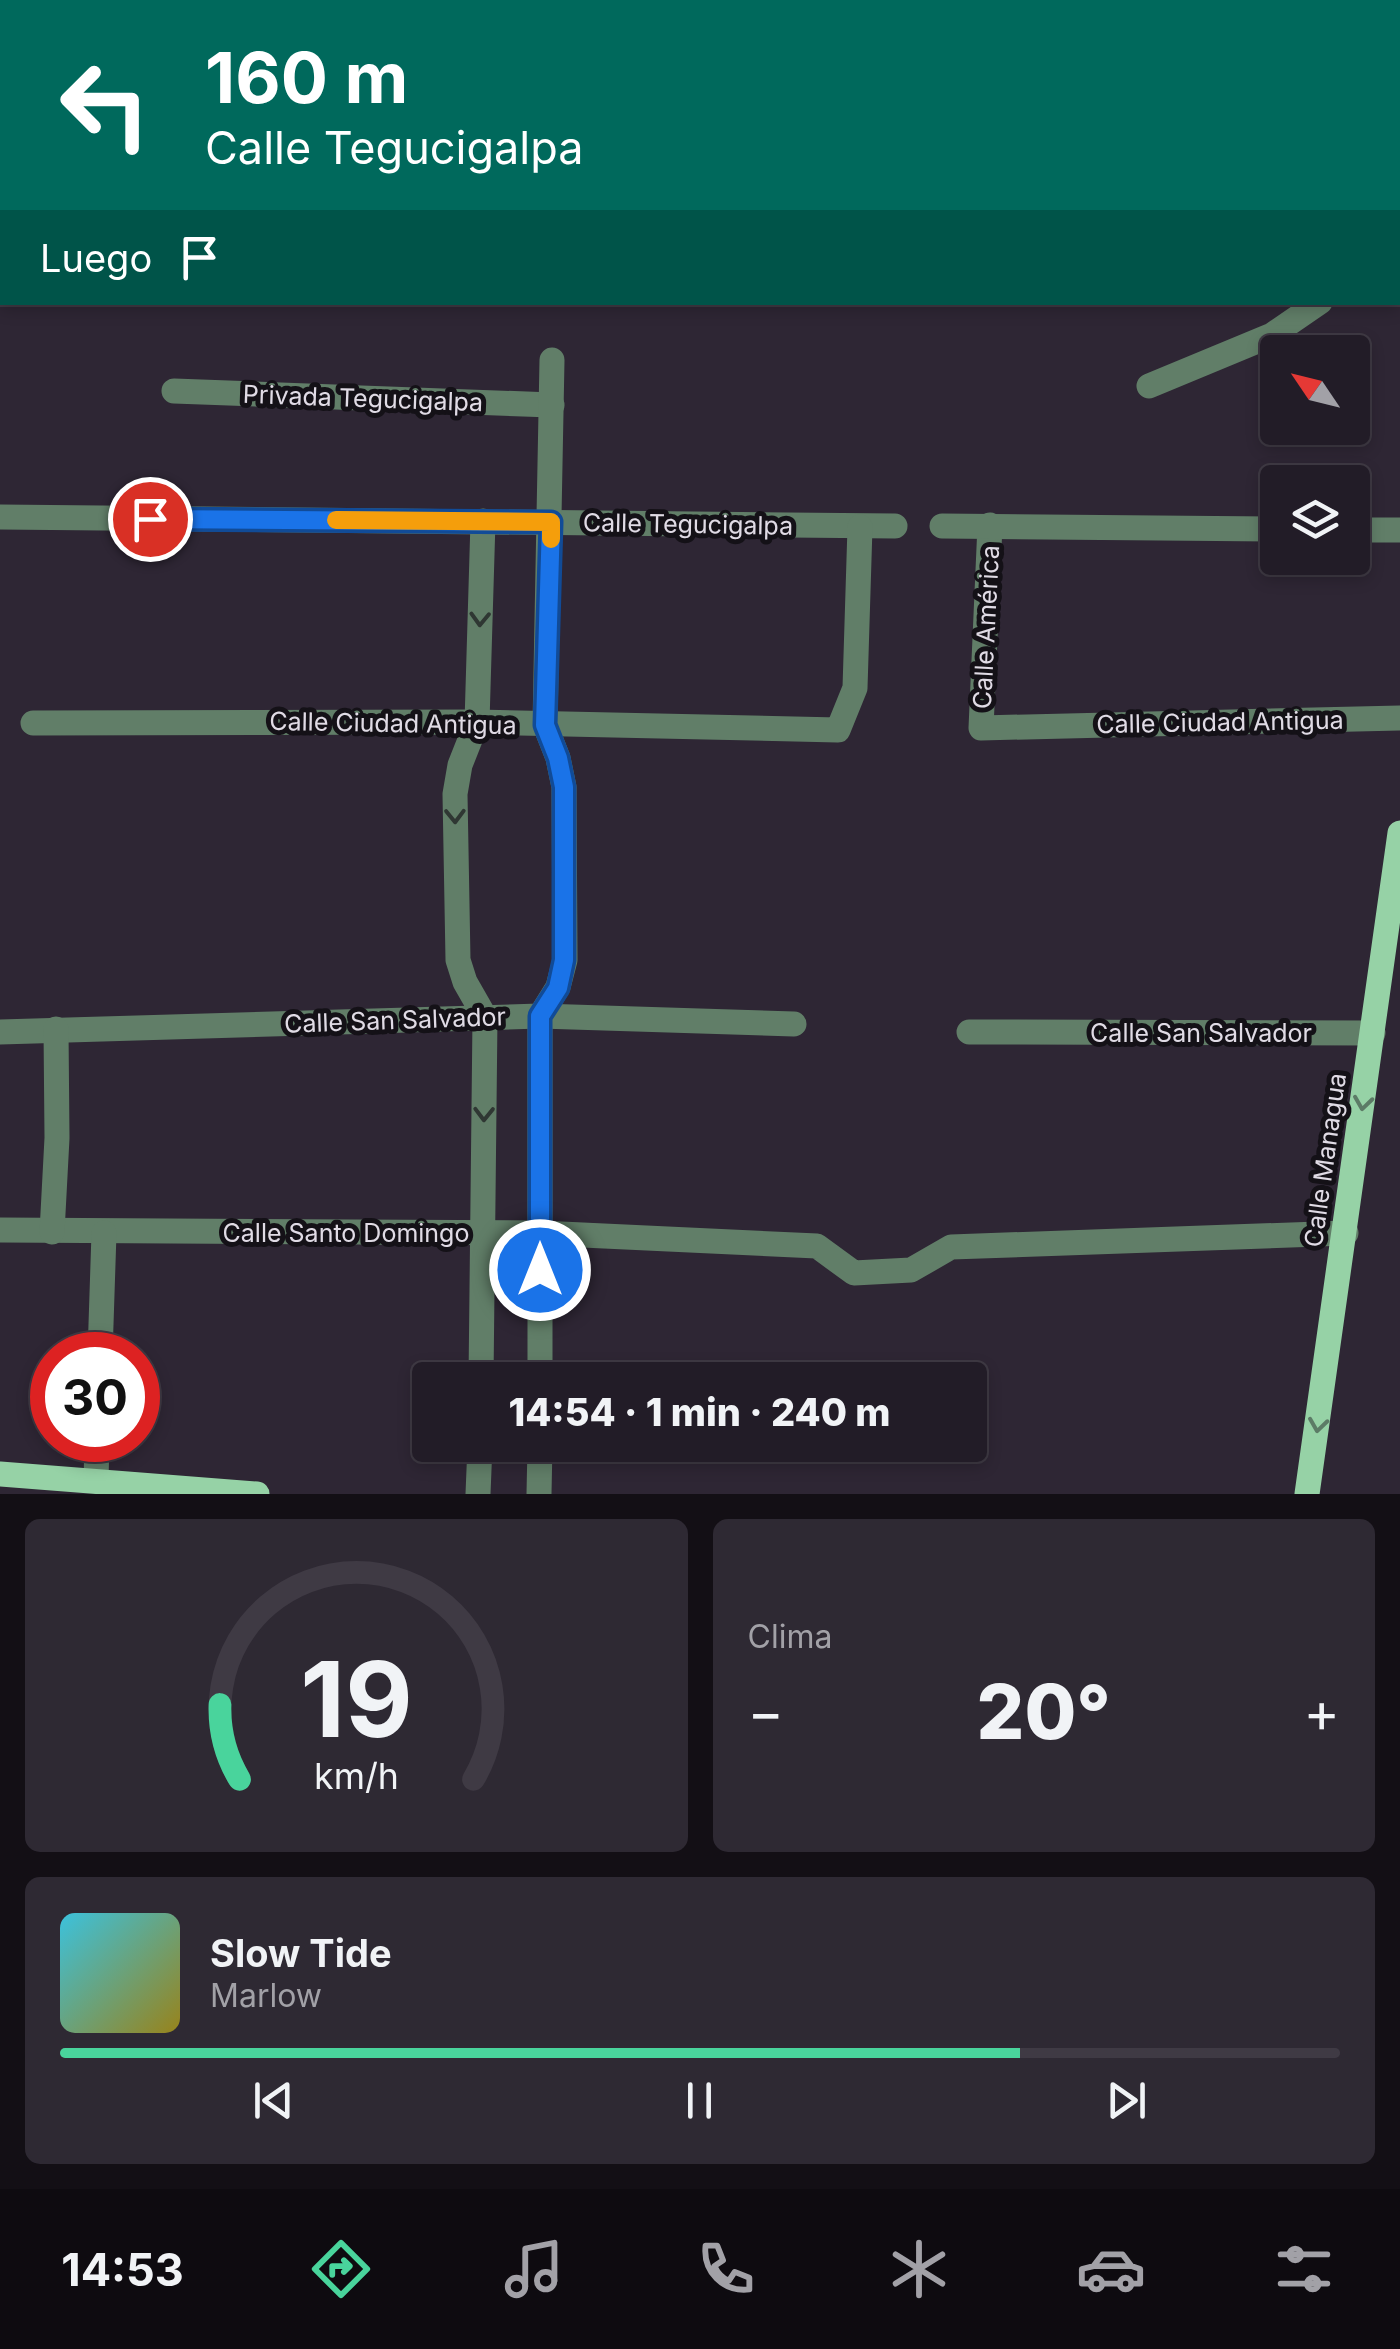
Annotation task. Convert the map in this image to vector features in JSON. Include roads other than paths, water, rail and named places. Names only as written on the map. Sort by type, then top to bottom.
[{"type":"main road","name":"Calle Managua","points":[[1308,1494],[1400,833]]},
{"type":"main road","points":[[0,1474],[257,1494]]},
{"type":"street","points":[[1149,386],[1272,335],[1316,305]]},
{"type":"street","points":[[540,1362],[540,1016],[558,988],[564,960],[564,787],[545,725],[552,360]]},
{"type":"street","name":"Privada Tegucigalpa","points":[[174,390],[552,405]]},
{"type":"street","name":"Calle Tegucigalpa","points":[[0,517],[895,526]]},
{"type":"street","points":[[481,1362],[485,1017],[465,982],[458,960],[454,794],[460,765],[477,722],[483,521]]},
{"type":"street","name":"Calle América","points":[[981,728],[990,525]]},
{"type":"street","points":[[942,526],[1260,529]]},
{"type":"street","name":"Calle Ciudad Antigua","points":[[33,723],[477,722],[838,730],[855,688],[860,527]]},
{"type":"street","points":[[1370,530],[1400,530]]},
{"type":"street","name":"Calle Ciudad Antigua","points":[[981,728],[1400,718]]},
{"type":"street","name":"Calle San Salvador","points":[[0,1032],[540,1016],[794,1024]]},
{"type":"street","points":[[52,1232],[57,1138],[56,1029]]},
{"type":"street","name":"Calle San Salvador","points":[[969,1032],[1373,1033]]},
{"type":"street","name":"Calle Santo Domingo","points":[[0,1230],[540,1234],[817,1246],[854,1272],[911,1270],[951,1247],[1346,1233]]},
{"type":"street","points":[[101,1332],[104,1233]]},
{"type":"street","points":[[96,1481],[97,1462]]},
{"type":"street","points":[[478,1494],[479,1462]]},
{"type":"street","points":[[540,1462],[540,1494]]}]
